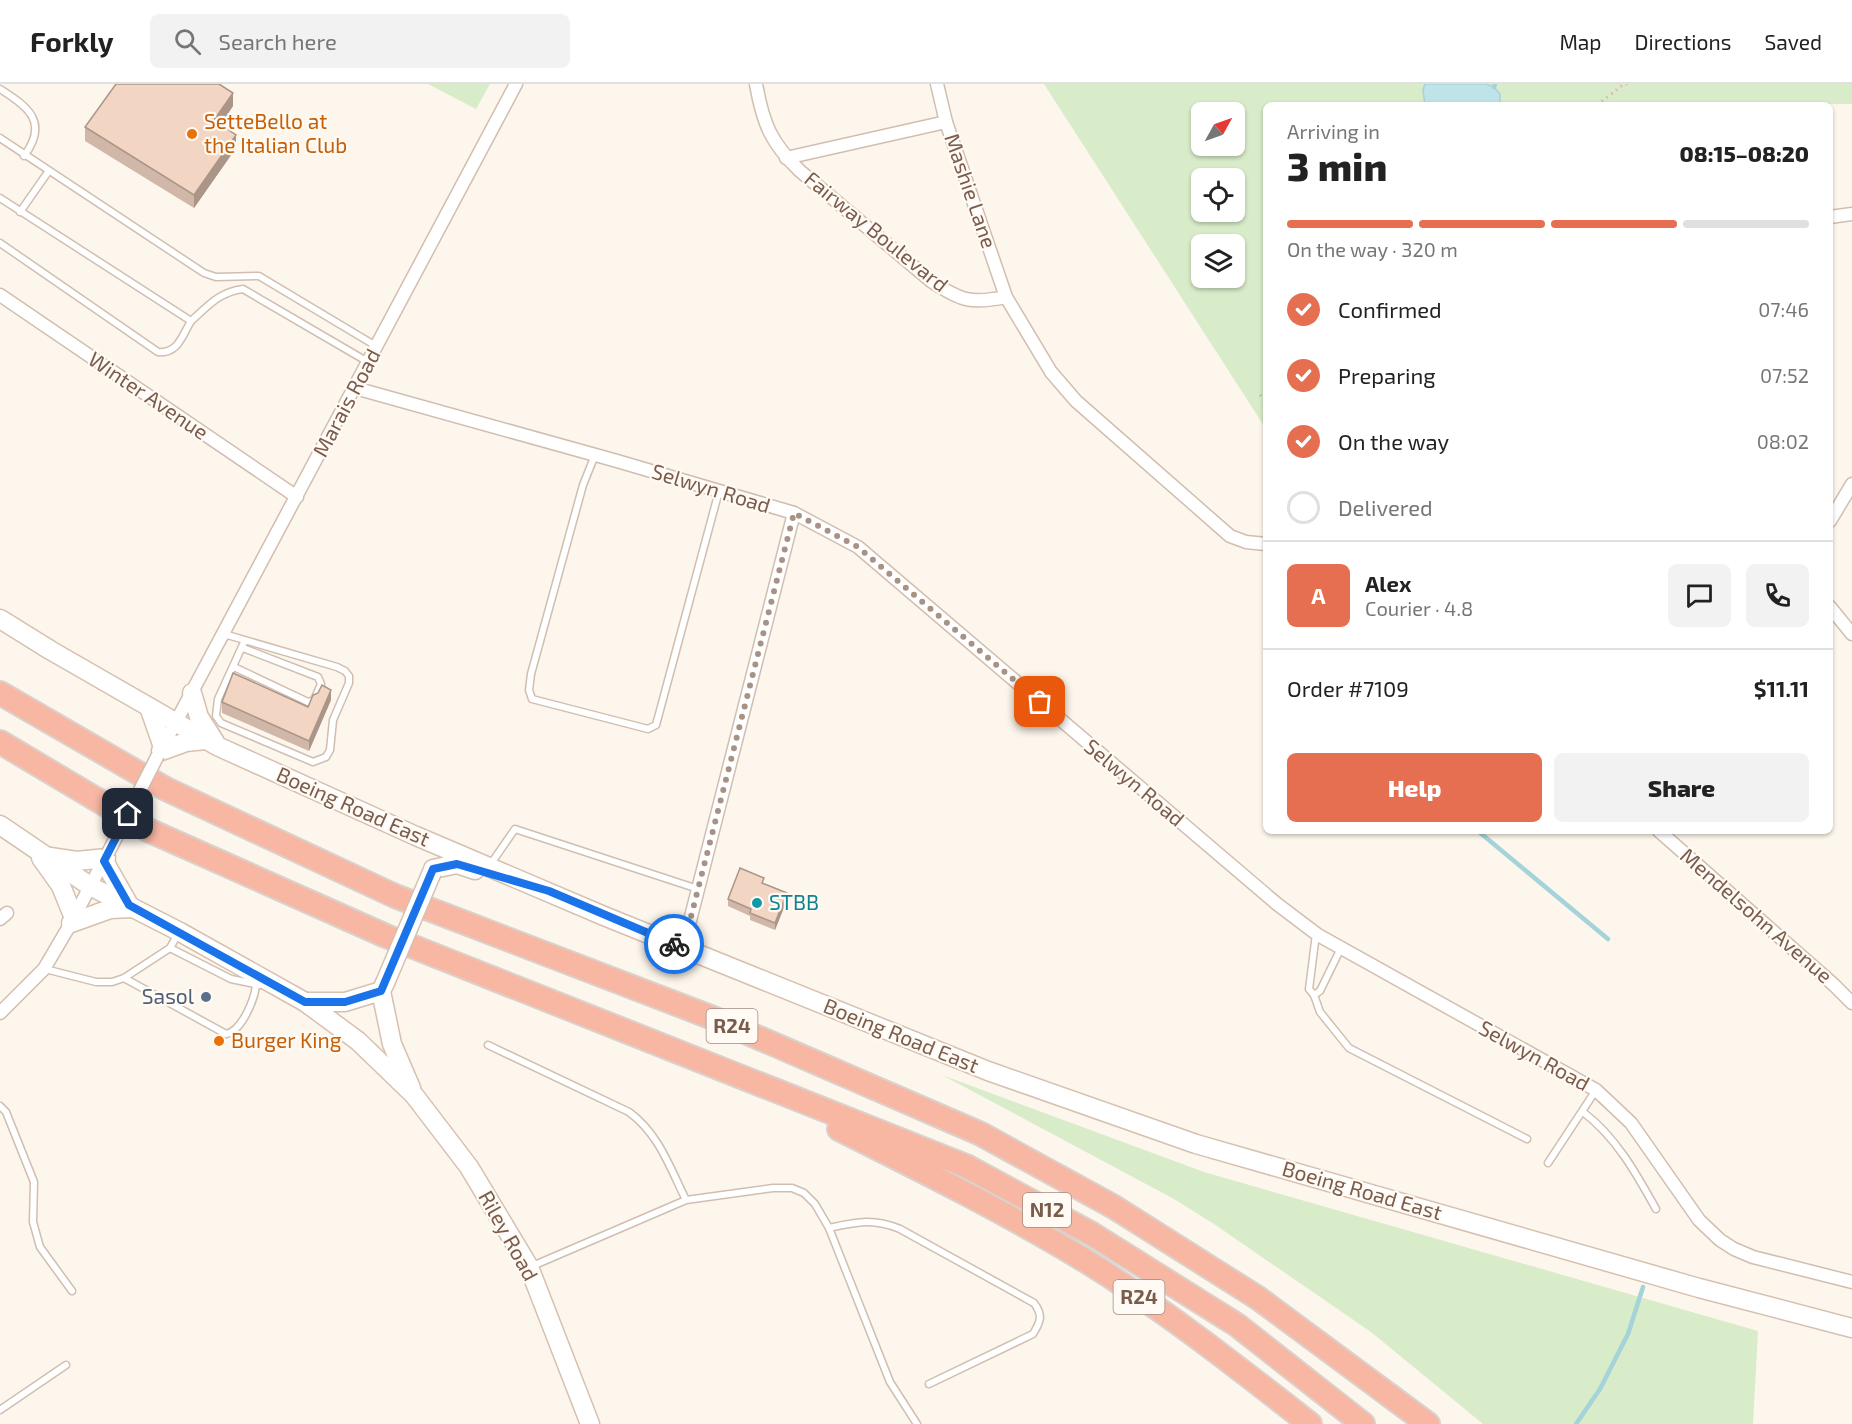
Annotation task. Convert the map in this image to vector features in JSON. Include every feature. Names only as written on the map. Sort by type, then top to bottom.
[{"type":"highway","name":"R24","points":[[0,693],[166,789],[395,896],[713,1018],[981,1134],[1114,1207],[1258,1298],[1428,1424]]},
{"type":"highway","name":"R24","points":[[0,742],[148,830],[386,936],[696,1058],[957,1188],[1082,1258],[1211,1346],[1310,1424]]},
{"type":"highway","name":"N12","points":[[696,1058],[966,1166],[1092,1234],[1238,1325],[1363,1424]]},
{"type":"main road","name":"Boeing Road East","points":[[0,619],[211,743],[489,867],[988,1071],[1196,1144],[1700,1288],[1852,1328]]},
{"type":"main road","points":[[148,706],[155,721],[160,751],[186,742],[211,743],[199,717],[192,693]]},
{"type":"main road","points":[[0,825],[90,886],[180,932],[265,984],[305,1002],[358,1041],[414,1095]]},
{"type":"main road","points":[[414,1095],[392,1044],[383,987],[432,870],[416,836]]},
{"type":"main road","points":[[40,853],[77,861],[106,857],[132,907]]},
{"type":"main road","points":[[40,853],[61,886],[73,920],[111,909],[132,907]]},
{"type":"main road","points":[[432,870],[457,864],[549,891]]},
{"type":"main road","points":[[305,1002],[345,1002],[383,987]]},
{"type":"main road","name":"Riley Road","points":[[414,1095],[469,1167],[529,1267],[590,1424]]},
{"type":"street","name":"Marais Road","points":[[0,1013],[44,969],[73,920],[160,751],[516,84]]},
{"type":"street","name":"Fairway Boulevard","points":[[756,84],[761,114],[770,134],[786,158],[931,281],[949,293],[981,302],[1006,297]]},
{"type":"street","name":"Mashie Lane","points":[[937,84],[946,122],[1006,297]]},
{"type":"street","points":[[786,158],[946,122]]},
{"type":"street","points":[[1833,217],[1852,214]]},
{"type":"street","name":"Winter Avenue","points":[[0,295],[297,497]]},
{"type":"street","points":[[1006,297],[1051,372],[1076,401],[1230,536],[1246,542],[1263,544]]},
{"type":"street","name":"Selwyn Road","points":[[355,388],[794,513],[858,547],[1277,904],[1316,933],[1596,1090],[1631,1123],[1699,1220],[1720,1240],[1753,1257],[1852,1282]]},
{"type":"street","points":[[1833,516],[1852,484]]},
{"type":"street","points":[[683,948],[794,513]]},
{"type":"street","points":[[1833,612],[1852,634]]},
{"type":"street","name":"Mendelsohn Avenue","points":[[1662,834],[1852,1003]]},
{"type":"lane","points":[[0,89],[21,102],[33,115],[34,143],[24,156]]},
{"type":"lane","points":[[0,138],[48,172],[204,273],[216,277],[259,276],[376,346]]},
{"type":"lane","points":[[20,212],[48,172]]},
{"type":"lane","points":[[0,198],[191,321]]},
{"type":"lane","points":[[0,243],[158,352],[167,353],[175,349],[191,321],[214,300],[229,291],[243,289],[368,362]]},
{"type":"lane","points":[[595,455],[583,485],[531,674],[529,690],[532,699],[648,729],[656,725],[719,490]]},
{"type":"lane","points":[[224,634],[245,640],[345,671],[349,676],[349,683],[333,720],[330,750],[326,757],[313,762],[221,723],[216,716],[215,708],[218,699],[245,640]]},
{"type":"lane","points":[[234,668],[308,702],[314,700],[321,684],[318,677],[243,648]]},
{"type":"lane","points":[[489,867],[515,829],[698,889]]},
{"type":"lane","points":[[44,969],[106,983],[124,978],[170,948],[180,932]]},
{"type":"lane","points":[[1316,933],[1309,989],[1320,1012],[1349,1048],[1527,1139]]},
{"type":"lane","points":[[170,948],[242,982],[265,984]]},
{"type":"lane","points":[[1314,996],[1320,991],[1341,948]]},
{"type":"lane","points":[[124,978],[226,1034],[234,1032],[254,997],[265,984]]},
{"type":"lane","points":[[488,1045],[629,1112],[644,1122],[655,1137],[686,1200]]},
{"type":"lane","points":[[1548,1163],[1596,1090]]},
{"type":"lane","points":[[0,1106],[6,1112],[34,1182],[33,1222],[40,1247],[72,1291]]},
{"type":"lane","points":[[1583,1112],[1601,1126],[1631,1165],[1656,1209]]},
{"type":"lane","points":[[529,1267],[686,1200],[773,1188],[792,1188],[804,1193],[815,1204],[829,1228],[890,1382],[917,1424]]},
{"type":"lane","points":[[829,1228],[870,1221],[884,1222],[1034,1303],[1040,1311],[1041,1319],[1033,1334],[929,1384]]},
{"type":"lane","points":[[0,1410],[66,1365]]},
{"type":"path","points":[[1600,102],[1624,84],[1631,84]]},
{"type":"path","points":[[1260,395],[1263,399]]},
{"type":"green space","points":[[428,84],[490,84],[476,109]]},
{"type":"green space","points":[[1044,84],[1852,84],[1852,104],[1833,104],[1833,102],[1263,102],[1263,424]]},
{"type":"green space","points":[[942,1075],[1204,1172],[1758,1331],[1753,1424],[1483,1424],[1371,1332],[1214,1224],[1174,1199]]},
{"type":"water","points":[[1425,84],[1486,84],[1494,87],[1500,94],[1500,102],[1425,102],[1423,90]]},
{"type":"building","points":[[116,84],[219,84],[233,93],[214,120],[236,135],[194,195],[85,127]]},
{"type":"building","points":[[233,673],[308,707],[313,695],[318,693],[322,685],[331,690],[309,741],[222,702]]},
{"type":"building","name":"STBB","points":[[740,868],[764,878],[762,883],[787,893],[775,923],[750,913],[751,909],[728,899]]},
{"type":"waterway","points":[[1482,834],[1608,939]]},
{"type":"waterway","points":[[1576,1424],[1600,1389],[1628,1334],[1643,1287]]},
{"type":"way so far","points":[[674,944],[683,948],[794,513],[858,547],[1040,702]]},
{"type":"place","name":"SetteBello at the Italian Club","points":[[192,134]]},
{"type":"place","name":"STBB","points":[[757,903]]},
{"type":"place","name":"Sasol","points":[[206,997]]},
{"type":"place","name":"Burger King","points":[[219,1041]]},
{"type":"route","points":[[128,814],[104,861],[129,905],[305,1002],[345,1002],[381,991],[433,869],[457,864],[549,891],[674,944]]}]
